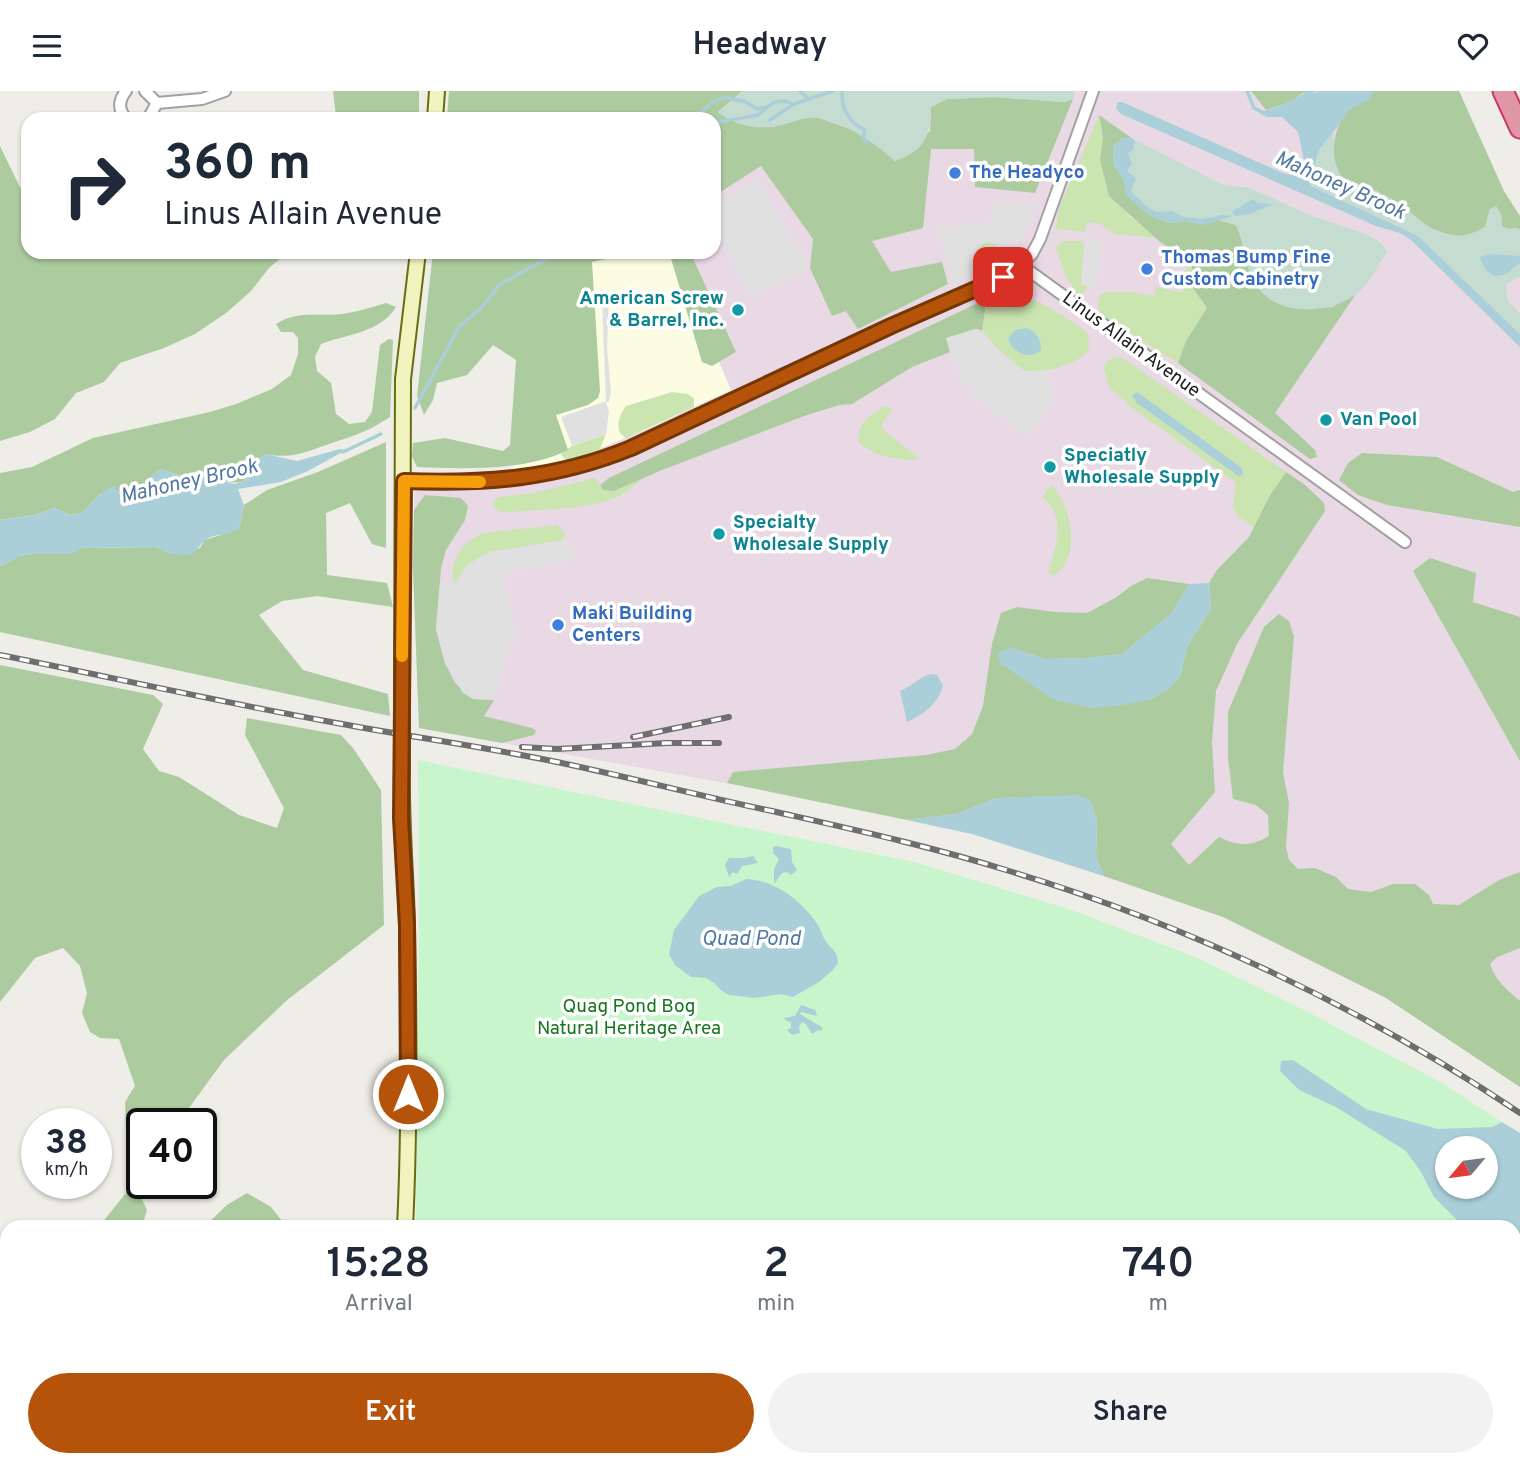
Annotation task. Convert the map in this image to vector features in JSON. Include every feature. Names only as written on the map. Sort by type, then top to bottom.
[{"type":"highway","points":[[1503,91],[1520,128]]},
{"type":"street","points":[[123,112],[120,99],[125,91]]},
{"type":"street","points":[[145,91],[157,103]]},
{"type":"street","points":[[157,103],[202,99],[225,91]]},
{"type":"street","points":[[436,112],[437,91]]},
{"type":"street","points":[[404,481],[477,482],[519,479],[565,470],[614,455],[1003,277],[1032,254],[1042,235],[1093,91]]},
{"type":"street","points":[[152,112],[157,103]]},
{"type":"street","points":[[405,1220],[408,1094],[407,925],[401,818],[403,379],[417,259]]},
{"type":"street","name":"Linus Allain Avenue","points":[[1021,265],[1405,542]]},
{"type":"shaded area","points":[[449,91],[1447,91],[1520,236],[1520,1087],[1386,998],[1223,917],[1046,857],[972,834],[787,794],[419,728],[413,568],[415,473],[513,471],[518,259],[721,259],[721,112],[448,112]]},
{"type":"shaded area","points":[[742,91],[1075,91],[1073,99],[1064,102],[995,97],[947,99],[931,107],[927,135],[919,147],[895,161],[859,134],[818,118],[759,127],[734,122],[719,112]]},
{"type":"shaded area","points":[[1334,131],[1334,160],[1341,176],[1386,195],[1434,229],[1457,236],[1470,234],[1485,227],[1490,209],[1496,206],[1501,214],[1502,227],[1518,228],[1520,277],[1506,284],[1508,301],[1520,314],[1520,334],[1418,236],[1313,187],[1309,182],[1319,150]]},
{"type":"shaded area","points":[[1123,138],[1133,139],[1223,185],[1250,188],[1307,214],[1368,235],[1382,244],[1387,252],[1365,286],[1344,301],[1317,309],[1277,303],[1266,296],[1253,279],[1236,225],[1218,220],[1199,224],[1185,221],[1171,223],[1151,216],[1126,195],[1124,180],[1114,166],[1113,147]]},
{"type":"shaded area","points":[[757,180],[810,268],[750,297],[721,237],[721,200]]},
{"type":"shaded area","points":[[993,202],[1036,203],[1024,233],[1005,256],[996,245],[989,242],[982,244],[974,257],[980,271],[953,284],[937,227],[990,224]]},
{"type":"shaded area","points":[[1085,238],[1099,241],[1102,247],[1095,288],[1081,285]]},
{"type":"shaded area","points":[[518,259],[676,259],[731,390],[567,462],[539,469],[513,471]]},
{"type":"shaded area","points":[[609,299],[607,347],[611,392],[609,402],[606,402],[609,412],[606,434],[572,446],[561,417],[606,401],[602,300]]},
{"type":"shaded area","points":[[975,329],[982,331],[1024,371],[1049,370],[1053,402],[1028,437],[969,393],[972,386],[970,383],[961,382],[946,338]]},
{"type":"shaded area","points":[[564,538],[576,559],[504,573],[516,643],[509,645],[494,700],[473,699],[463,693],[445,663],[436,629],[440,582],[457,581],[467,565],[489,552],[559,542]]},
{"type":"green space","points":[[333,91],[419,91],[419,112],[336,112]]},
{"type":"green space","points":[[449,91],[742,91],[718,112],[448,112]]},
{"type":"green space","points":[[1251,91],[1321,91],[1303,93],[1291,102],[1266,110]]},
{"type":"green space","points":[[1373,91],[1459,91],[1504,191],[1520,216],[1520,231],[1518,228],[1502,227],[1501,214],[1490,209],[1485,227],[1465,236],[1452,235],[1419,223],[1341,176],[1334,151],[1339,125],[1351,107],[1364,102]]},
{"type":"green space","points":[[995,97],[1064,102],[1073,99],[1035,193],[975,187],[974,149],[931,149],[923,228],[872,241],[891,272],[942,262],[948,284],[858,329],[846,311],[832,316],[810,268],[813,239],[761,166],[721,192],[721,113],[773,127],[817,117],[855,131],[895,161],[930,131],[931,107],[947,99]]},
{"type":"green space","points":[[1099,115],[1103,137],[1100,160],[1127,214],[1156,238],[1115,234],[1100,224],[1087,222],[1085,232],[1055,229],[1060,206]]},
{"type":"green space","points":[[1099,115],[1133,139],[1123,138],[1113,147],[1114,166],[1124,180],[1127,195],[1151,216],[1170,223],[1185,221],[1199,224],[1218,220],[1236,225],[1242,239],[1246,265],[1301,309],[1332,307],[1356,294],[1275,413],[1315,450],[1317,457],[1310,459],[1178,363],[1186,341],[1207,308],[1191,285],[1192,268],[1189,256],[1177,253],[1159,241],[1109,196],[1100,160],[1103,137]]},
{"type":"green space","points":[[0,146],[21,190],[21,259],[280,259],[251,291],[226,313],[195,334],[120,363],[104,382],[76,393],[55,419],[30,432],[0,441]]},
{"type":"green space","points":[[1063,241],[1080,241],[1084,244],[1081,284],[1088,286],[1082,297],[1068,280],[1060,261],[1056,247]]},
{"type":"green space","points":[[989,242],[996,245],[1005,256],[980,271],[976,253],[980,246]]},
{"type":"green space","points":[[1189,256],[1192,268],[1191,285],[1207,308],[1186,341],[1178,363],[1098,313],[1099,295],[1119,291],[1154,296],[1156,287],[1182,292]]},
{"type":"green space","points":[[432,259],[606,259],[592,262],[600,391],[598,398],[588,405],[556,415],[568,450],[552,457],[515,465],[474,468],[417,467],[412,456],[413,443],[445,438],[503,451],[510,445],[516,360],[493,345],[467,375],[437,383],[433,400],[424,415],[417,396]]},
{"type":"green space","points":[[671,259],[693,259],[736,352],[712,366],[702,362]]},
{"type":"green space","points":[[1006,292],[1039,302],[1087,332],[1087,352],[1066,365],[1049,370],[1027,372],[1016,366],[982,331],[984,303],[978,303],[979,298]]},
{"type":"green space","points":[[386,303],[396,307],[389,316],[372,327],[321,344],[315,357],[317,371],[331,383],[336,414],[349,424],[365,422],[372,412],[380,345],[389,339],[393,340],[390,417],[375,426],[302,453],[285,456],[266,454],[250,464],[243,482],[226,481],[199,470],[186,478],[162,469],[131,499],[125,500],[121,492],[101,493],[82,513],[71,515],[54,508],[35,515],[0,520],[0,473],[32,467],[93,438],[210,412],[272,389],[291,375],[298,354],[298,338],[293,332],[281,332],[276,324],[292,317],[342,314]]},
{"type":"green space","points":[[978,303],[984,303],[985,310],[982,331],[978,329],[946,338],[950,352],[912,367],[852,404],[839,405],[804,416],[614,491],[603,490],[600,485],[609,478]]},
{"type":"green space","points":[[1114,357],[1123,358],[1286,472],[1269,497],[1254,528],[1238,516],[1233,507],[1236,483],[1131,407],[1109,387],[1104,368]]},
{"type":"green space","points":[[672,392],[694,398],[694,407],[626,438],[622,435],[618,423],[626,406]]},
{"type":"green space","points":[[883,407],[891,407],[892,410],[882,424],[882,429],[920,459],[888,457],[859,443],[860,431],[868,417]]},
{"type":"green space","points":[[606,434],[600,449],[567,462],[561,454],[572,446]]},
{"type":"green space","points":[[386,442],[386,548],[372,544],[350,503],[326,513],[327,575],[387,583],[393,607],[317,596],[282,601],[259,615],[303,670],[388,694],[390,716],[0,632],[0,566],[19,556],[71,553],[83,548],[156,547],[171,554],[200,548],[205,540],[239,529],[244,505],[267,490],[318,472]]},
{"type":"green space","points":[[1362,453],[1437,457],[1513,492],[1520,490],[1520,527],[1387,505],[1358,495],[1339,480],[1348,463]]},
{"type":"green space","points":[[1286,472],[1324,503],[1325,511],[1237,644],[1216,691],[1212,743],[1215,792],[1171,844],[1189,865],[1219,837],[1244,844],[1269,836],[1268,815],[1256,805],[1233,799],[1228,757],[1228,712],[1264,627],[1279,614],[1289,621],[1294,636],[1283,772],[1289,803],[1286,847],[1289,860],[1298,869],[1315,868],[1336,877],[1348,889],[1371,892],[1393,884],[1415,884],[1429,895],[1433,904],[1459,905],[1499,880],[1520,872],[1520,948],[1497,957],[1490,964],[1498,980],[1520,1001],[1520,1087],[1386,998],[1223,917],[1104,876],[1096,856],[1097,821],[1091,802],[1077,796],[997,798],[956,814],[907,820],[727,783],[733,772],[926,755],[955,749],[972,734],[983,706],[992,644],[1001,613],[1017,607],[1087,613],[1147,578],[1189,584],[1171,614],[1122,654],[1045,659],[1012,648],[998,653],[1001,663],[1031,684],[1149,700],[1167,690],[1180,677],[1187,647],[1211,609],[1209,583],[1216,571],[1249,537],[1269,497]]},
{"type":"green space","points":[[595,478],[603,490],[614,491],[644,478],[617,497],[593,504],[509,512],[500,512],[494,507],[493,501],[499,497],[533,493]]},
{"type":"green space","points":[[1051,485],[1064,506],[1071,533],[1068,558],[1062,569],[1052,576],[1048,572],[1056,542],[1057,523],[1055,513],[1042,497]]},
{"type":"green space","points":[[425,495],[461,498],[468,506],[465,520],[446,550],[441,568],[436,629],[445,663],[455,683],[473,699],[494,700],[484,716],[532,728],[536,731],[534,735],[502,743],[419,728],[413,568],[414,510]]},
{"type":"green space","points":[[557,525],[565,533],[563,540],[489,552],[461,573],[457,581],[453,581],[453,566],[459,552],[476,536]]},
{"type":"green space","points":[[1430,558],[1476,573],[1473,602],[1520,617],[1520,761],[1413,571]]},
{"type":"green space","points":[[0,665],[153,695],[163,704],[143,749],[159,771],[179,777],[239,815],[277,828],[284,808],[245,735],[247,718],[341,735],[381,790],[384,925],[286,1001],[224,1060],[189,1108],[126,1108],[126,1124],[125,1102],[135,1086],[119,1039],[100,1038],[90,1032],[82,1013],[87,993],[80,966],[63,948],[35,958],[0,1002]]},
{"type":"green space","name":"Quag Pond Bog Natural Heritage Area","points":[[418,760],[914,862],[1072,910],[1198,958],[1304,1010],[1442,1083],[1502,1122],[1498,1136],[1435,1136],[1435,1199],[1454,1199],[1468,1220],[416,1220]]},
{"type":"green space","points":[[247,1193],[271,1207],[281,1220],[211,1220],[227,1205]]},
{"type":"green space","points":[[126,1194],[126,1199],[142,1199],[147,1210],[144,1220],[105,1219]]},
{"type":"water","points":[[1308,91],[1373,91],[1370,99],[1348,111],[1319,150],[1309,183],[1418,236],[1520,334],[1520,347],[1411,240],[1400,233],[1376,226],[1121,114],[1116,108],[1118,102],[1122,102],[1283,173],[1304,178],[1306,170],[1298,132],[1282,117],[1267,117],[1259,113],[1291,102]]},
{"type":"water","points":[[1123,138],[1135,141],[1133,150],[1128,153],[1132,163],[1127,171],[1136,178],[1131,192],[1150,209],[1157,212],[1172,211],[1183,217],[1202,219],[1233,216],[1204,225],[1185,221],[1171,223],[1151,216],[1126,195],[1124,180],[1114,166],[1113,147]]},
{"type":"water","points":[[1253,199],[1258,203],[1274,204],[1250,214],[1235,216],[1232,212]]},
{"type":"water","points":[[1491,254],[1520,256],[1520,263],[1506,274],[1494,276],[1486,270],[1479,257]]},
{"type":"water","points":[[1026,328],[1036,333],[1039,339],[1041,350],[1032,355],[1017,351],[1008,338],[1016,330]]},
{"type":"water","points":[[1137,392],[1242,468],[1243,475],[1238,476],[1137,403],[1132,396]]},
{"type":"water","points":[[340,449],[346,450],[281,482],[238,489],[244,505],[239,529],[207,539],[191,555],[171,554],[156,547],[83,548],[71,554],[19,556],[0,566],[0,520],[35,515],[54,508],[71,515],[82,513],[101,493],[114,486],[125,500],[131,499],[162,469],[186,478],[201,471],[215,471],[224,476],[224,481],[234,484],[243,482],[250,464],[266,454],[297,461]]},
{"type":"water","points":[[1209,583],[1211,609],[1187,647],[1180,677],[1167,690],[1149,700],[1093,708],[1054,700],[1000,663],[998,652],[1012,648],[1045,659],[1122,654],[1171,614],[1189,584]]},
{"type":"water","points":[[933,674],[937,675],[943,685],[938,697],[924,712],[907,722],[900,691]]},
{"type":"water","points":[[1077,795],[1091,801],[1097,821],[1096,856],[1104,876],[972,834],[907,820],[956,814],[997,798]]},
{"type":"water","points":[[773,847],[791,849],[792,862],[797,870],[791,875],[782,873],[774,884],[774,869],[779,859],[773,853]]},
{"type":"water","points":[[753,856],[758,863],[742,866],[737,874],[733,872],[729,877],[725,865],[729,858]]},
{"type":"water","name":"Quad Pond","points":[[746,879],[767,883],[796,900],[812,916],[837,955],[838,963],[833,970],[819,982],[793,997],[781,994],[755,998],[729,995],[706,978],[691,977],[675,965],[669,954],[674,930],[699,896],[717,887],[731,886]]},
{"type":"water","points":[[801,1005],[815,1010],[817,1016],[801,1012],[800,1014],[823,1028],[821,1031],[812,1034],[802,1022],[800,1033],[792,1035],[787,1030],[791,1028],[791,1023],[783,1018],[795,1016]]},
{"type":"water","points":[[1293,1060],[1366,1109],[1438,1129],[1492,1127],[1502,1122],[1520,1133],[1520,1220],[1457,1220],[1436,1199],[1498,1199],[1498,1136],[1435,1136],[1435,1198],[1406,1151],[1336,1107],[1299,1090],[1280,1071],[1281,1061]]},
{"type":"waterway","points":[[800,91],[808,99]]},
{"type":"waterway","name":"Mahoney Brook","points":[[721,122],[758,115],[774,102],[794,104],[833,91]]},
{"type":"waterway","points":[[842,91],[847,114],[865,130],[863,138],[867,143]]},
{"type":"waterway","points":[[1247,91],[1254,108],[1264,113]]},
{"type":"waterway","points":[[702,112],[713,102],[725,97],[746,102],[757,109],[766,107]]},
{"type":"waterway","points":[[770,120],[794,104]]},
{"type":"waterway","name":"Mahoney Brook","points":[[415,408],[459,327],[483,306],[499,285],[545,259]]},
{"type":"waterway","name":"Mahoney Brook","points":[[343,452],[381,434]]},
{"type":"railway","points":[[0,655],[289,714],[580,767],[890,838],[1006,870],[1141,916],[1272,972],[1399,1038],[1520,1113]]},
{"type":"railway","points":[[633,737],[729,717]]},
{"type":"railway","points":[[522,747],[557,749],[719,743]]},
{"type":"slow traffic","points":[[402,656],[404,481],[480,482]]},
{"type":"place","name":"The Headyco","points":[[955,173]]},
{"type":"place","name":"Thomas Bump Fine Custom Cabinetry","points":[[1147,269]]},
{"type":"place","name":"American Screw & Barrel, Inc.","points":[[738,310]]},
{"type":"place","name":"Van Pool","points":[[1326,420]]},
{"type":"place","name":"Speciatly Wholesale Supply","points":[[1050,467]]},
{"type":"place","name":"Specialty Wholesale Supply","points":[[719,534]]},
{"type":"place","name":"Maki Building Centers","points":[[558,625]]},
{"type":"route","points":[[408,1094],[407,925],[401,818],[404,481],[453,483],[540,476],[614,455],[1003,277]]}]
